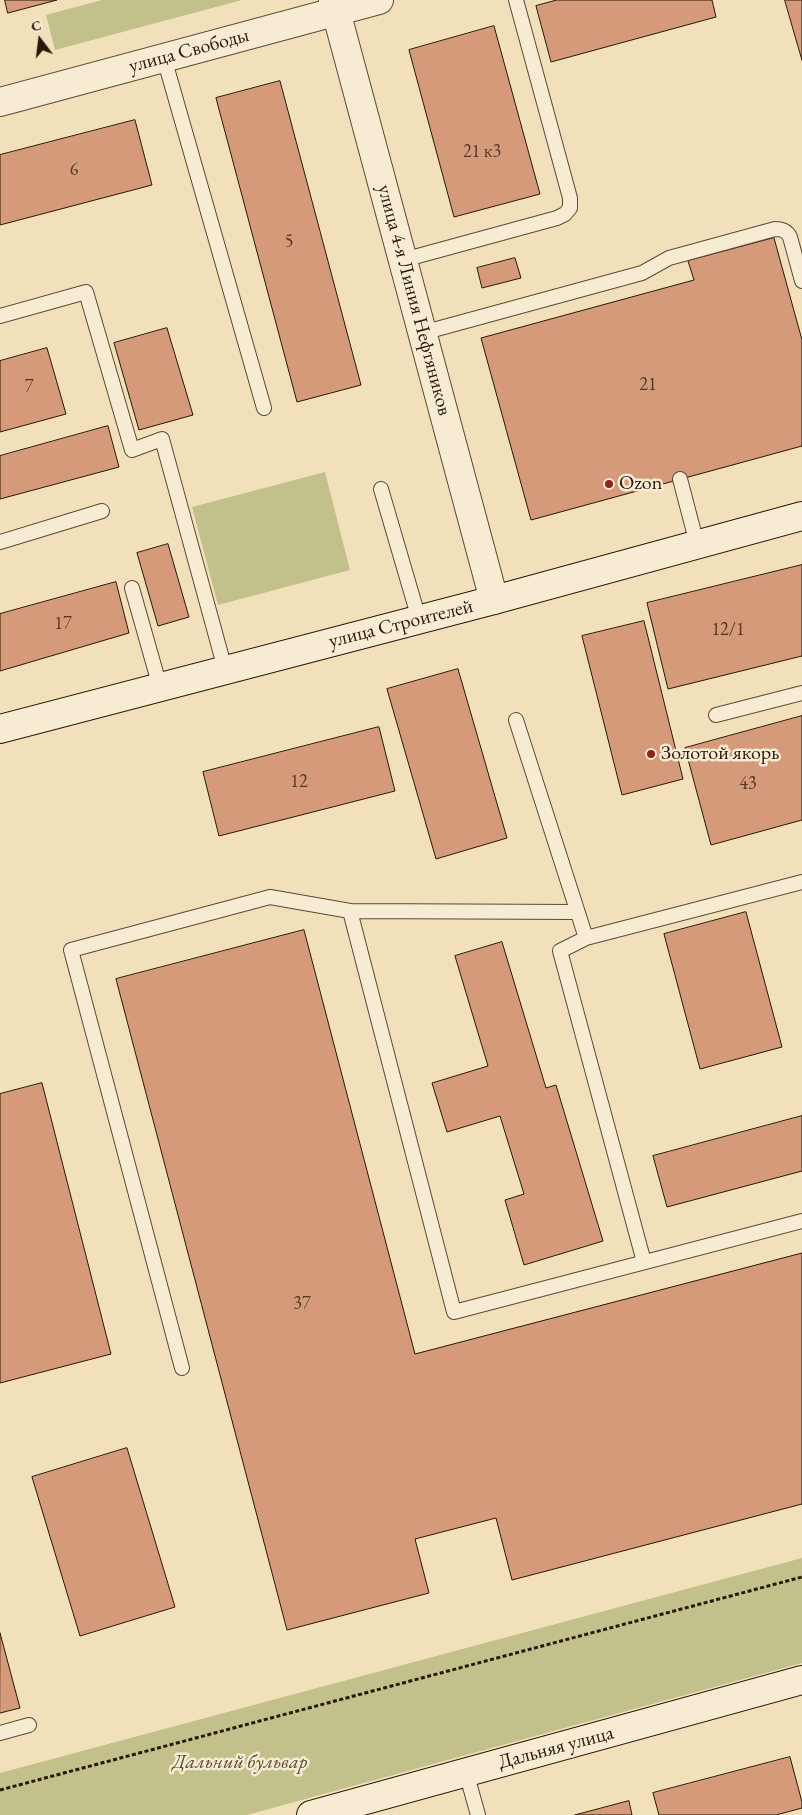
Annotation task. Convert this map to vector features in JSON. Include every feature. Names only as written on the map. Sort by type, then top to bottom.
[{"type":"street","name":"улица Свободы","points":[[0,100],[164,58],[335,6],[379,0]]},
{"type":"street","name":"улица 4-я Линия Нефтяников","points":[[335,6],[494,600]]},
{"type":"street","name":"улица Строителей","points":[[0,729],[494,600],[802,516]]},
{"type":"street","name":"Дальняя улица","points":[[311,1815],[802,1680]]},
{"type":"lane","points":[[403,260],[557,218],[565,214],[570,208],[570,198],[516,0]]},
{"type":"lane","points":[[164,58],[264,408]]},
{"type":"lane","points":[[422,333],[642,273],[669,258],[776,229],[787,232],[802,281]]},
{"type":"lane","points":[[0,316],[86,292],[132,450],[162,439],[225,669]]},
{"type":"lane","points":[[680,479],[697,544]]},
{"type":"lane","points":[[381,490],[419,619]]},
{"type":"lane","points":[[0,542],[102,510]]},
{"type":"lane","points":[[132,588],[160,687]]},
{"type":"lane","points":[[716,715],[802,693]]},
{"type":"lane","points":[[516,720],[586,938]]},
{"type":"lane","points":[[644,1262],[560,952],[586,938],[802,882]]},
{"type":"lane","points":[[182,1368],[71,950],[270,897],[350,911],[577,912]]},
{"type":"lane","points":[[350,911],[454,1312],[802,1221]]},
{"type":"lane","points":[[0,1733],[29,1725]]},
{"type":"lane","points":[[466,1772],[478,1815]]},
{"type":"path","points":[[0,1790],[802,1578]]},
{"type":"green space","points":[[102,0],[242,0],[55,50],[46,15]]},
{"type":"green space","points":[[325,472],[350,570],[218,605],[192,507]]},
{"type":"green space","name":"Дальний бульвар","points":[[802,1558],[802,1663],[247,1815],[0,1815],[0,1773]]},
{"type":"building","points":[[5,0],[57,0],[8,13]]},
{"type":"building","points":[[557,0],[712,0],[716,17],[551,62],[536,6]]},
{"type":"building","points":[[785,0],[802,0],[802,60]]},
{"type":"building","points":[[494,26],[540,194],[454,217],[409,50]]},
{"type":"building","points":[[280,81],[361,385],[297,402],[216,98]]},
{"type":"building","points":[[135,120],[152,185],[0,225],[0,155]]},
{"type":"building","points":[[774,238],[802,340],[802,446],[531,520],[481,338],[694,280],[688,261]]},
{"type":"building","points":[[515,258],[521,278],[482,288],[477,268]]},
{"type":"building","points":[[167,328],[193,415],[139,430],[114,343]]},
{"type":"building","points":[[47,348],[66,414],[0,432],[0,361]]},
{"type":"building","points":[[108,426],[119,467],[0,499],[0,456]]},
{"type":"building","points":[[168,544],[189,617],[158,626],[137,553]]},
{"type":"building","points":[[802,565],[802,656],[668,689],[647,603]]},
{"type":"building","points":[[116,582],[129,633],[0,671],[0,614]]},
{"type":"building","points":[[644,621],[683,779],[622,795],[582,636]]},
{"type":"building","points":[[458,669],[507,838],[436,859],[387,689]]},
{"type":"building","points":[[802,716],[802,820],[711,845],[685,748]]},
{"type":"building","points":[[379,727],[395,791],[219,836],[203,772]]},
{"type":"building","points":[[746,912],[782,1047],[700,1069],[664,934]]},
{"type":"building","points":[[304,930],[415,1354],[802,1253],[802,1504],[512,1580],[496,1518],[415,1539],[429,1593],[287,1630],[116,979]]},
{"type":"building","points":[[502,942],[546,1088],[556,1085],[603,1241],[524,1265],[505,1200],[524,1194],[500,1116],[447,1132],[432,1083],[488,1066],[455,956]]},
{"type":"building","points":[[42,1083],[111,1354],[0,1383],[0,1094]]},
{"type":"building","points":[[802,1116],[802,1171],[667,1207],[653,1156]]},
{"type":"building","points":[[127,1448],[175,1607],[80,1636],[32,1477]]},
{"type":"building","points":[[0,1633],[20,1708],[0,1713]]},
{"type":"building","points":[[790,1757],[802,1808],[776,1815],[659,1815],[653,1793]]},
{"type":"building","points":[[629,1801],[632,1815],[575,1815]]},
{"type":"place","name":"Ozon","points":[[609,484]]},
{"type":"place","name":"Золотой якорь","points":[[651,754]]}]
